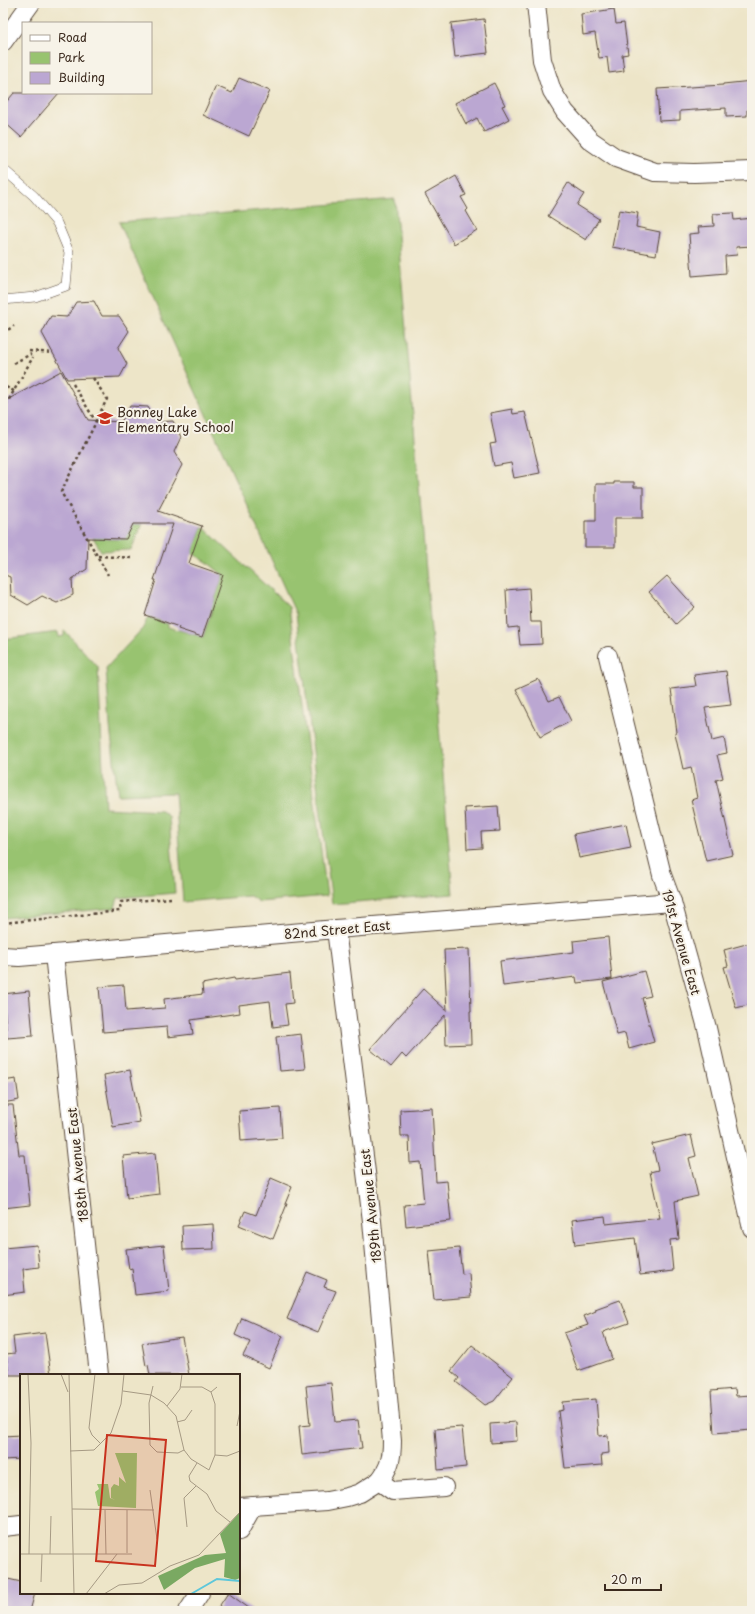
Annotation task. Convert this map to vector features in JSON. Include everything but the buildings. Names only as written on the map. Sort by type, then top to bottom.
[{"type":"street","points":[[3,42],[31,3]]},
{"type":"street","points":[[536,3],[542,60],[546,75],[552,90],[565,112],[590,140],[616,158],[654,172],[752,172]]},
{"type":"street","name":"191st Avenue East","points":[[608,656],[662,875],[672,902],[744,1166],[752,1228]]},
{"type":"street","name":"82nd Street East","points":[[3,956],[18,957],[336,929],[672,902]]},
{"type":"street","name":"189th Avenue East","points":[[336,929],[372,1220],[392,1440],[392,1455],[390,1464],[379,1481]]},
{"type":"street","name":"188th Avenue East","points":[[54,954],[99,1374]]},
{"type":"street","points":[[240,1527],[246,1506],[327,1501],[360,1493],[379,1481],[393,1491],[444,1487]]},
{"type":"street","points":[[3,1527],[20,1525]]},
{"type":"street","points":[[188,1611],[199,1594]]},
{"type":"lane","points":[[3,169],[34,196],[57,223],[69,252],[66,286],[35,297],[3,300]]},
{"type":"path","points":[[3,333],[14,326]]},
{"type":"path","points":[[14,364],[31,354],[53,353]]},
{"type":"path","points":[[3,410],[14,391],[31,354]]},
{"type":"path","points":[[93,378],[107,399],[61,492],[108,575]]},
{"type":"path","points":[[73,384],[96,422]]},
{"type":"path","points":[[6,387],[14,391]]},
{"type":"path","points":[[98,556],[133,558]]},
{"type":"path","points":[[3,924],[120,911],[121,902],[171,898]]},
{"type":"green space","points":[[395,199],[453,894],[332,904],[296,614],[119,222]]},
{"type":"green space","points":[[98,524],[107,539],[125,539],[133,524],[142,524],[131,550],[101,551],[90,532]]},
{"type":"green space","points":[[202,526],[289,607],[327,896],[259,902],[250,896],[183,902],[175,793],[118,795],[110,726],[106,668],[143,628],[148,617],[168,624],[168,627],[203,637],[212,610],[189,603],[214,602],[223,575],[207,562],[192,553]]},
{"type":"green space","points":[[64,631],[98,667],[105,808],[162,811],[169,817],[175,893],[118,898],[115,908],[3,918],[3,639],[58,632],[59,637],[64,636]]},
{"type":"place","name":"Bonney Lake Elementary School","points":[[105,418]]}]
